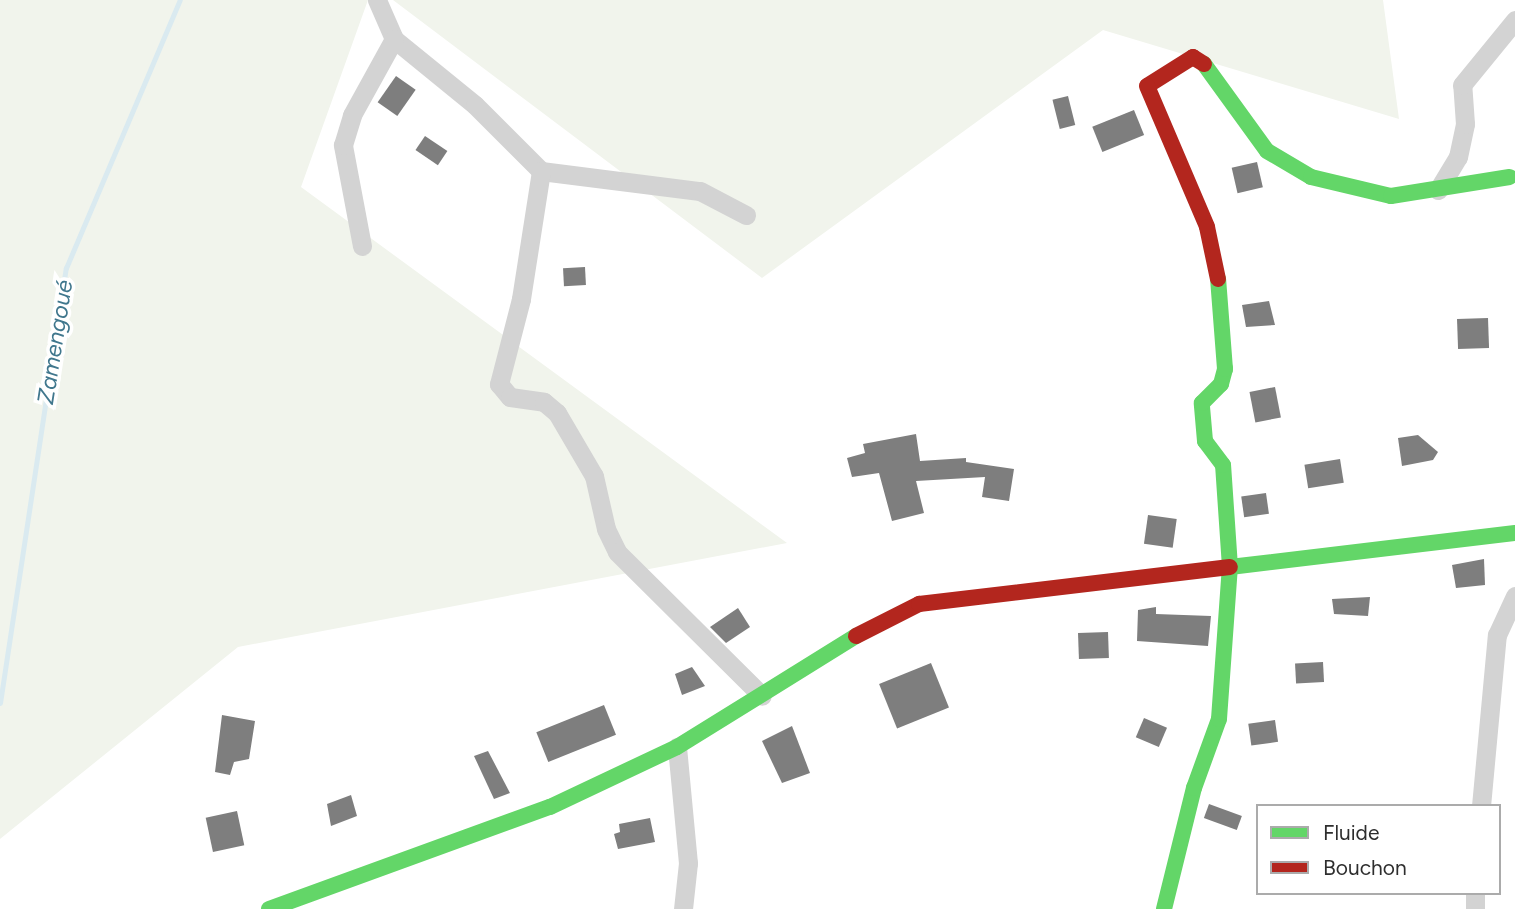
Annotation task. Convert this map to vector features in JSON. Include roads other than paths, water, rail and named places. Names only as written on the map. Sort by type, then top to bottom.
[{"type":"street","points":[[377,0],[394,39],[475,105],[541,171],[700,191],[746,215]]},
{"type":"street","points":[[1437,190],[1458,157],[1465,124],[1462,85],[1515,20]]},
{"type":"street","points":[[362,246],[343,145],[352,114],[394,39]]},
{"type":"street","points":[[1164,909],[1194,788],[1219,719],[1230,567],[1223,465],[1205,441],[1202,403],[1221,384],[1225,369],[1218,273],[1207,226],[1147,94],[1150,80],[1193,57],[1200,58],[1254,136],[1287,165],[1311,177],[1391,196],[1508,177]]},
{"type":"street","points":[[541,171],[521,299],[499,384],[510,397],[544,402],[557,413],[594,476],[606,529],[617,552],[762,696]]},
{"type":"street","points":[[269,909],[550,807],[677,747],[892,614],[919,604],[1515,533]]},
{"type":"street","points":[[1481,804],[1497,635],[1515,596]]},
{"type":"street","points":[[677,747],[688,863],[683,909]]},
{"type":"waterway","name":"Zamengoué","points":[[0,703],[66,268],[180,0]]}]
